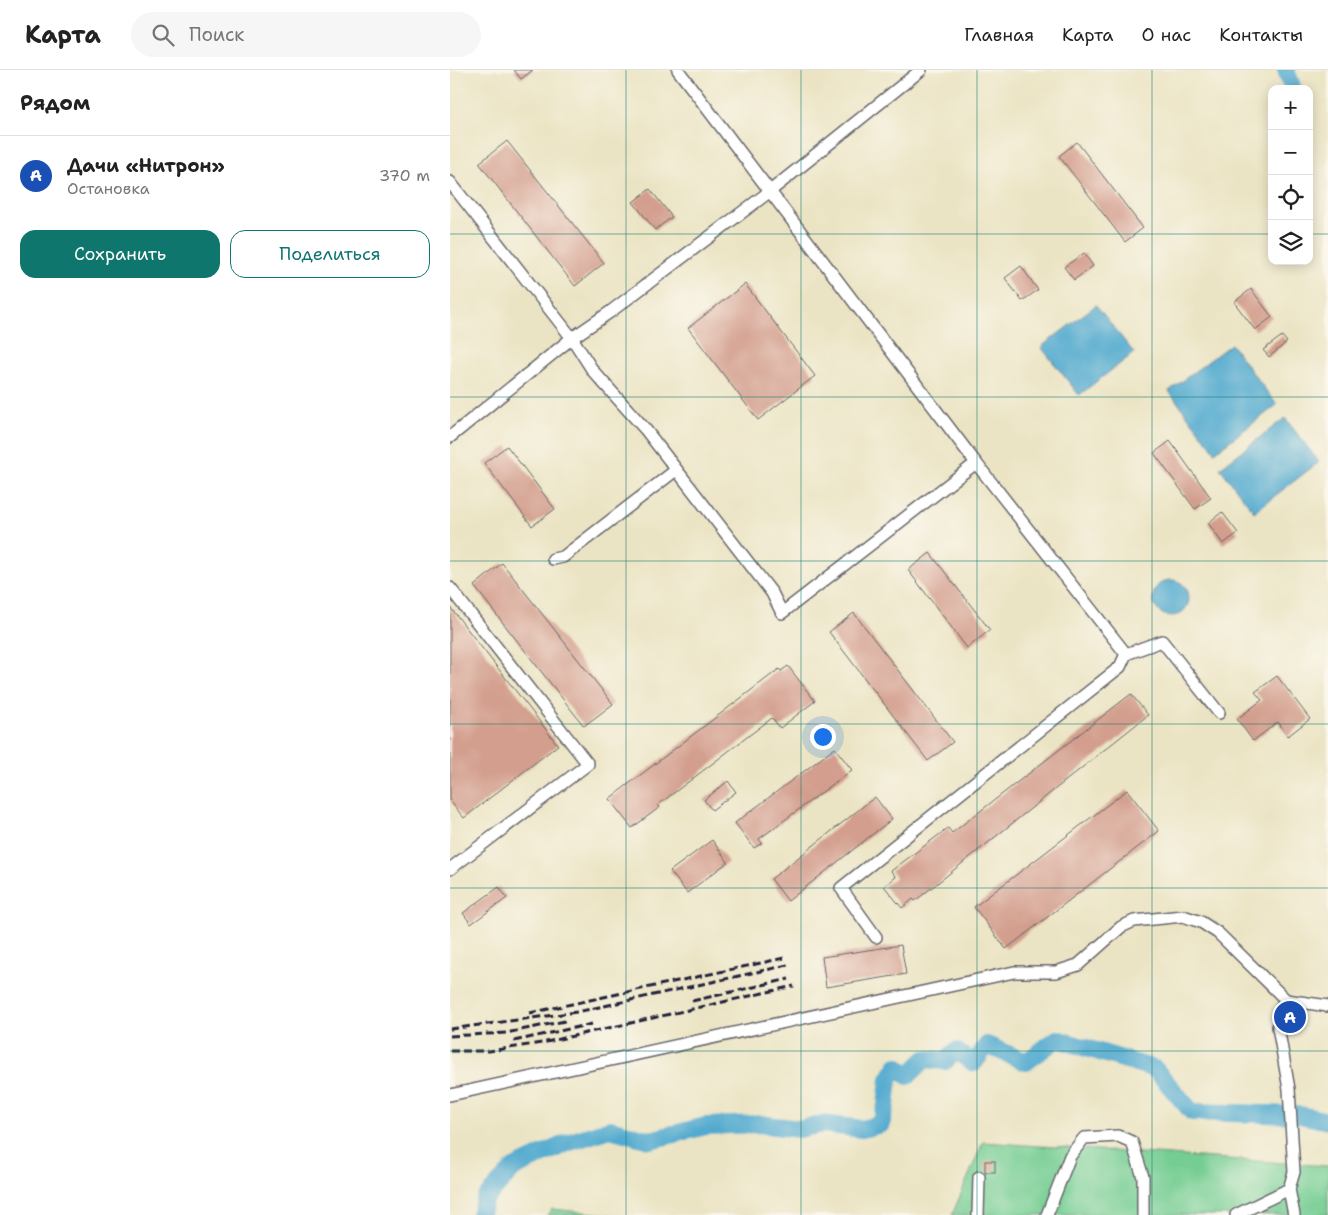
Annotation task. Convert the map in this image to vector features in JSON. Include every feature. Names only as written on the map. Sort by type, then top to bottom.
[{"type":"street","points":[[678,70],[976,462],[1126,654]]},
{"type":"street","points":[[450,437],[572,338],[610,312],[769,192],[921,70]]},
{"type":"street","points":[[450,182],[572,338],[593,371],[645,429],[772,593],[782,613],[976,462]]},
{"type":"street","points":[[553,559],[563,557],[676,470]]},
{"type":"street","points":[[450,588],[588,764],[450,870]]},
{"type":"street","points":[[876,937],[841,888],[1120,667],[1126,654],[1162,641],[1219,713]]},
{"type":"street","points":[[450,1095],[1014,972],[1056,972],[1078,965],[1115,932],[1134,921],[1183,916],[1201,922],[1218,934],[1286,1000],[1328,1006]]},
{"type":"street","points":[[1286,1000],[1282,1006],[1278,1027],[1289,1089],[1294,1172],[1289,1189],[1294,1215]]},
{"type":"street","points":[[1047,1215],[1070,1156],[1084,1138],[1118,1136],[1132,1142],[1144,1177],[1143,1215]]},
{"type":"street","points":[[978,1215],[979,1177]]},
{"type":"street","points":[[1236,1215],[1289,1189]]},
{"type":"green space","points":[[983,1142],[1328,1166],[1328,1215],[952,1215]]},
{"type":"green space","points":[[552,1209],[613,1215],[547,1215]]},
{"type":"water","points":[[1096,305],[1134,353],[1079,395],[1041,347]]},
{"type":"water","points":[[1231,344],[1277,405],[1215,452],[1169,391]]},
{"type":"water","points":[[1285,418],[1319,462],[1254,512],[1220,468]]},
{"type":"water","points":[[1171,580],[1184,585],[1189,598],[1184,611],[1171,616],[1158,611],[1153,598],[1158,585]]},
{"type":"building","points":[[514,70],[533,70],[521,79]]},
{"type":"building","points":[[507,141],[604,263],[575,286],[479,163]]},
{"type":"building","points":[[1077,142],[1143,228],[1125,242],[1059,156]]},
{"type":"building","points":[[650,189],[672,217],[655,230],[633,202]]},
{"type":"building","points":[[1084,253],[1093,266],[1074,280],[1064,267]]},
{"type":"building","points":[[1021,266],[1038,290],[1022,301],[1005,278]]},
{"type":"building","points":[[745,284],[815,376],[758,420],[688,328]]},
{"type":"building","points":[[1251,289],[1272,317],[1255,330],[1234,302]]},
{"type":"building","points":[[1282,336],[1287,342],[1269,357],[1263,350]]},
{"type":"building","points":[[1170,441],[1211,498],[1195,509],[1154,453]]},
{"type":"building","points":[[507,446],[555,509],[532,526],[484,463]]},
{"type":"building","points":[[1222,512],[1238,533],[1223,544],[1208,523]]},
{"type":"building","points":[[930,553],[990,630],[967,648],[908,570]]},
{"type":"building","points":[[502,563],[613,704],[584,726],[474,586]]},
{"type":"building","points":[[450,607],[558,745],[464,818],[450,801]]},
{"type":"building","points":[[854,613],[953,742],[928,761],[829,632]]},
{"type":"building","points":[[788,666],[815,701],[780,728],[772,718],[658,805],[660,807],[632,828],[609,799],[779,669],[781,671]]},
{"type":"building","points":[[1277,676],[1310,719],[1288,736],[1278,722],[1253,741],[1237,719],[1262,700],[1255,692]]},
{"type":"building","points":[[1131,694],[1148,715],[915,901],[913,899],[902,908],[884,886],[896,877],[891,871],[948,828],[952,833]]},
{"type":"building","points":[[835,748],[852,770],[759,839],[762,843],[754,848],[735,823]]},
{"type":"building","points":[[728,781],[736,792],[712,810],[704,800]]},
{"type":"building","points":[[1127,790],[1159,831],[1006,949],[974,907]]},
{"type":"building","points":[[875,797],[892,819],[788,901],[771,879]]},
{"type":"building","points":[[712,840],[728,862],[687,893],[670,871]]},
{"type":"building","points":[[499,887],[507,898],[471,924],[463,913]]},
{"type":"building","points":[[901,945],[906,974],[826,987],[822,957]]},
{"type":"building","points":[[985,1161],[995,1161],[995,1172],[985,1172]]},
{"type":"waterway","points":[[1286,70],[1292,85]]},
{"type":"waterway","points":[[480,1215],[485,1199],[514,1168],[567,1143],[610,1129],[650,1140],[706,1126],[759,1124],[799,1129],[823,1124],[862,1129],[881,1124],[886,1106],[889,1079],[897,1066],[908,1076],[925,1059],[945,1061],[956,1051],[974,1063],[987,1045],[1026,1062],[1057,1039],[1155,1069],[1192,1112],[1300,1115],[1328,1121]]},
{"type":"railway","points":[[530,1013],[784,958]]},
{"type":"railway","points":[[450,1029],[577,1012],[788,965]]},
{"type":"railway","points":[[692,1001],[789,979]]},
{"type":"railway","points":[[450,1051],[489,1051],[542,1043],[794,986]]},
{"type":"railway","points":[[450,1036],[506,1033],[565,1021]]},
{"type":"railway","points":[[514,1041],[592,1024]]},
{"type":"place","name":"Дачи «Нитрон»","points":[[1290,1017]]}]
